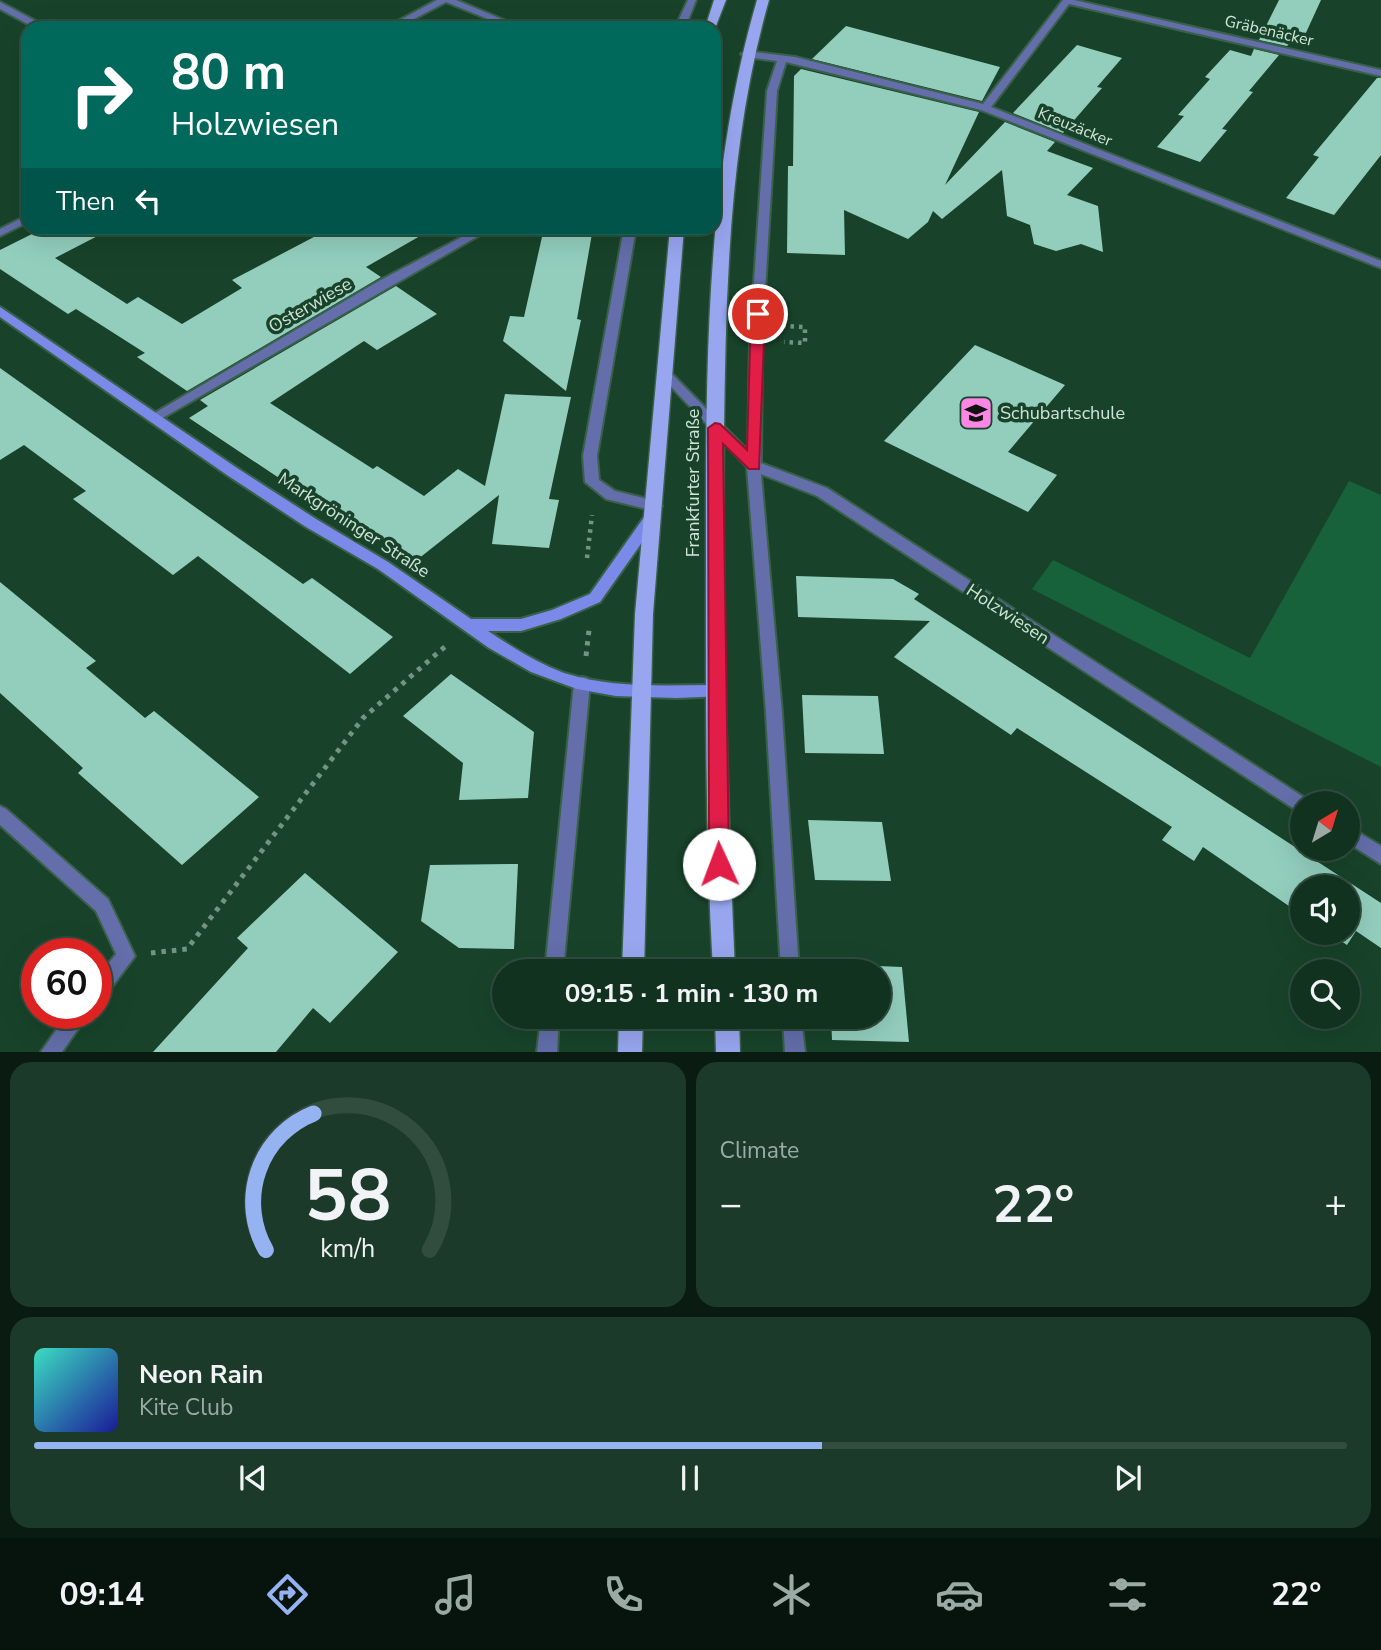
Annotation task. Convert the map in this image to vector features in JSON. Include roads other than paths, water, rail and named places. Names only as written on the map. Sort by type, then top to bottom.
[{"type":"main road","points":[[713,21],[720,0]]},
{"type":"main road","name":"Frankfurter Straße","points":[[723,959],[718,837],[715,428],[723,206],[738,94],[746,54],[764,0]]},
{"type":"main road","name":"Frankfurter Straße","points":[[633,959],[644,614],[676,235]]},
{"type":"main road","name":"Markgröninger Straße","points":[[0,311],[311,522],[393,571],[470,625],[534,665],[559,677],[582,683],[642,691],[716,691]]},
{"type":"main road","points":[[470,625],[521,625],[556,615],[595,598],[609,582],[654,511]]},
{"type":"main road","points":[[630,1052],[631,1029]]},
{"type":"main road","points":[[727,1029],[728,1052]]},
{"type":"street","points":[[404,21],[446,0],[500,21]]},
{"type":"street","points":[[683,21],[692,0]]},
{"type":"street","name":"Gräbenäcker","points":[[985,108],[1068,0],[1381,73]]},
{"type":"street","points":[[0,5],[29,21]]},
{"type":"street","name":"Kreuzäcker","points":[[746,54],[783,58],[985,108],[1381,265]]},
{"type":"street","points":[[783,58],[772,91],[756,341],[754,466],[774,713],[789,959]]},
{"type":"street","points":[[0,233],[21,222]]},
{"type":"street","name":"Osterwiese","points":[[154,417],[381,285],[473,235]]},
{"type":"street","points":[[629,235],[590,456],[592,482],[611,495],[654,511]]},
{"type":"street","name":"Holzwiesen","points":[[665,374],[754,466],[822,492],[1290,797]]},
{"type":"street","points":[[555,959],[582,683]]},
{"type":"street","points":[[0,814],[102,905],[126,956],[112,973]]},
{"type":"street","points":[[1360,842],[1381,856]]},
{"type":"street","points":[[50,1052],[68,1029]]},
{"type":"street","points":[[547,1052],[549,1029]]},
{"type":"street","points":[[793,1029],[794,1052]]},
{"type":"place","name":"Schubartschule","points":[[976,413]]}]
